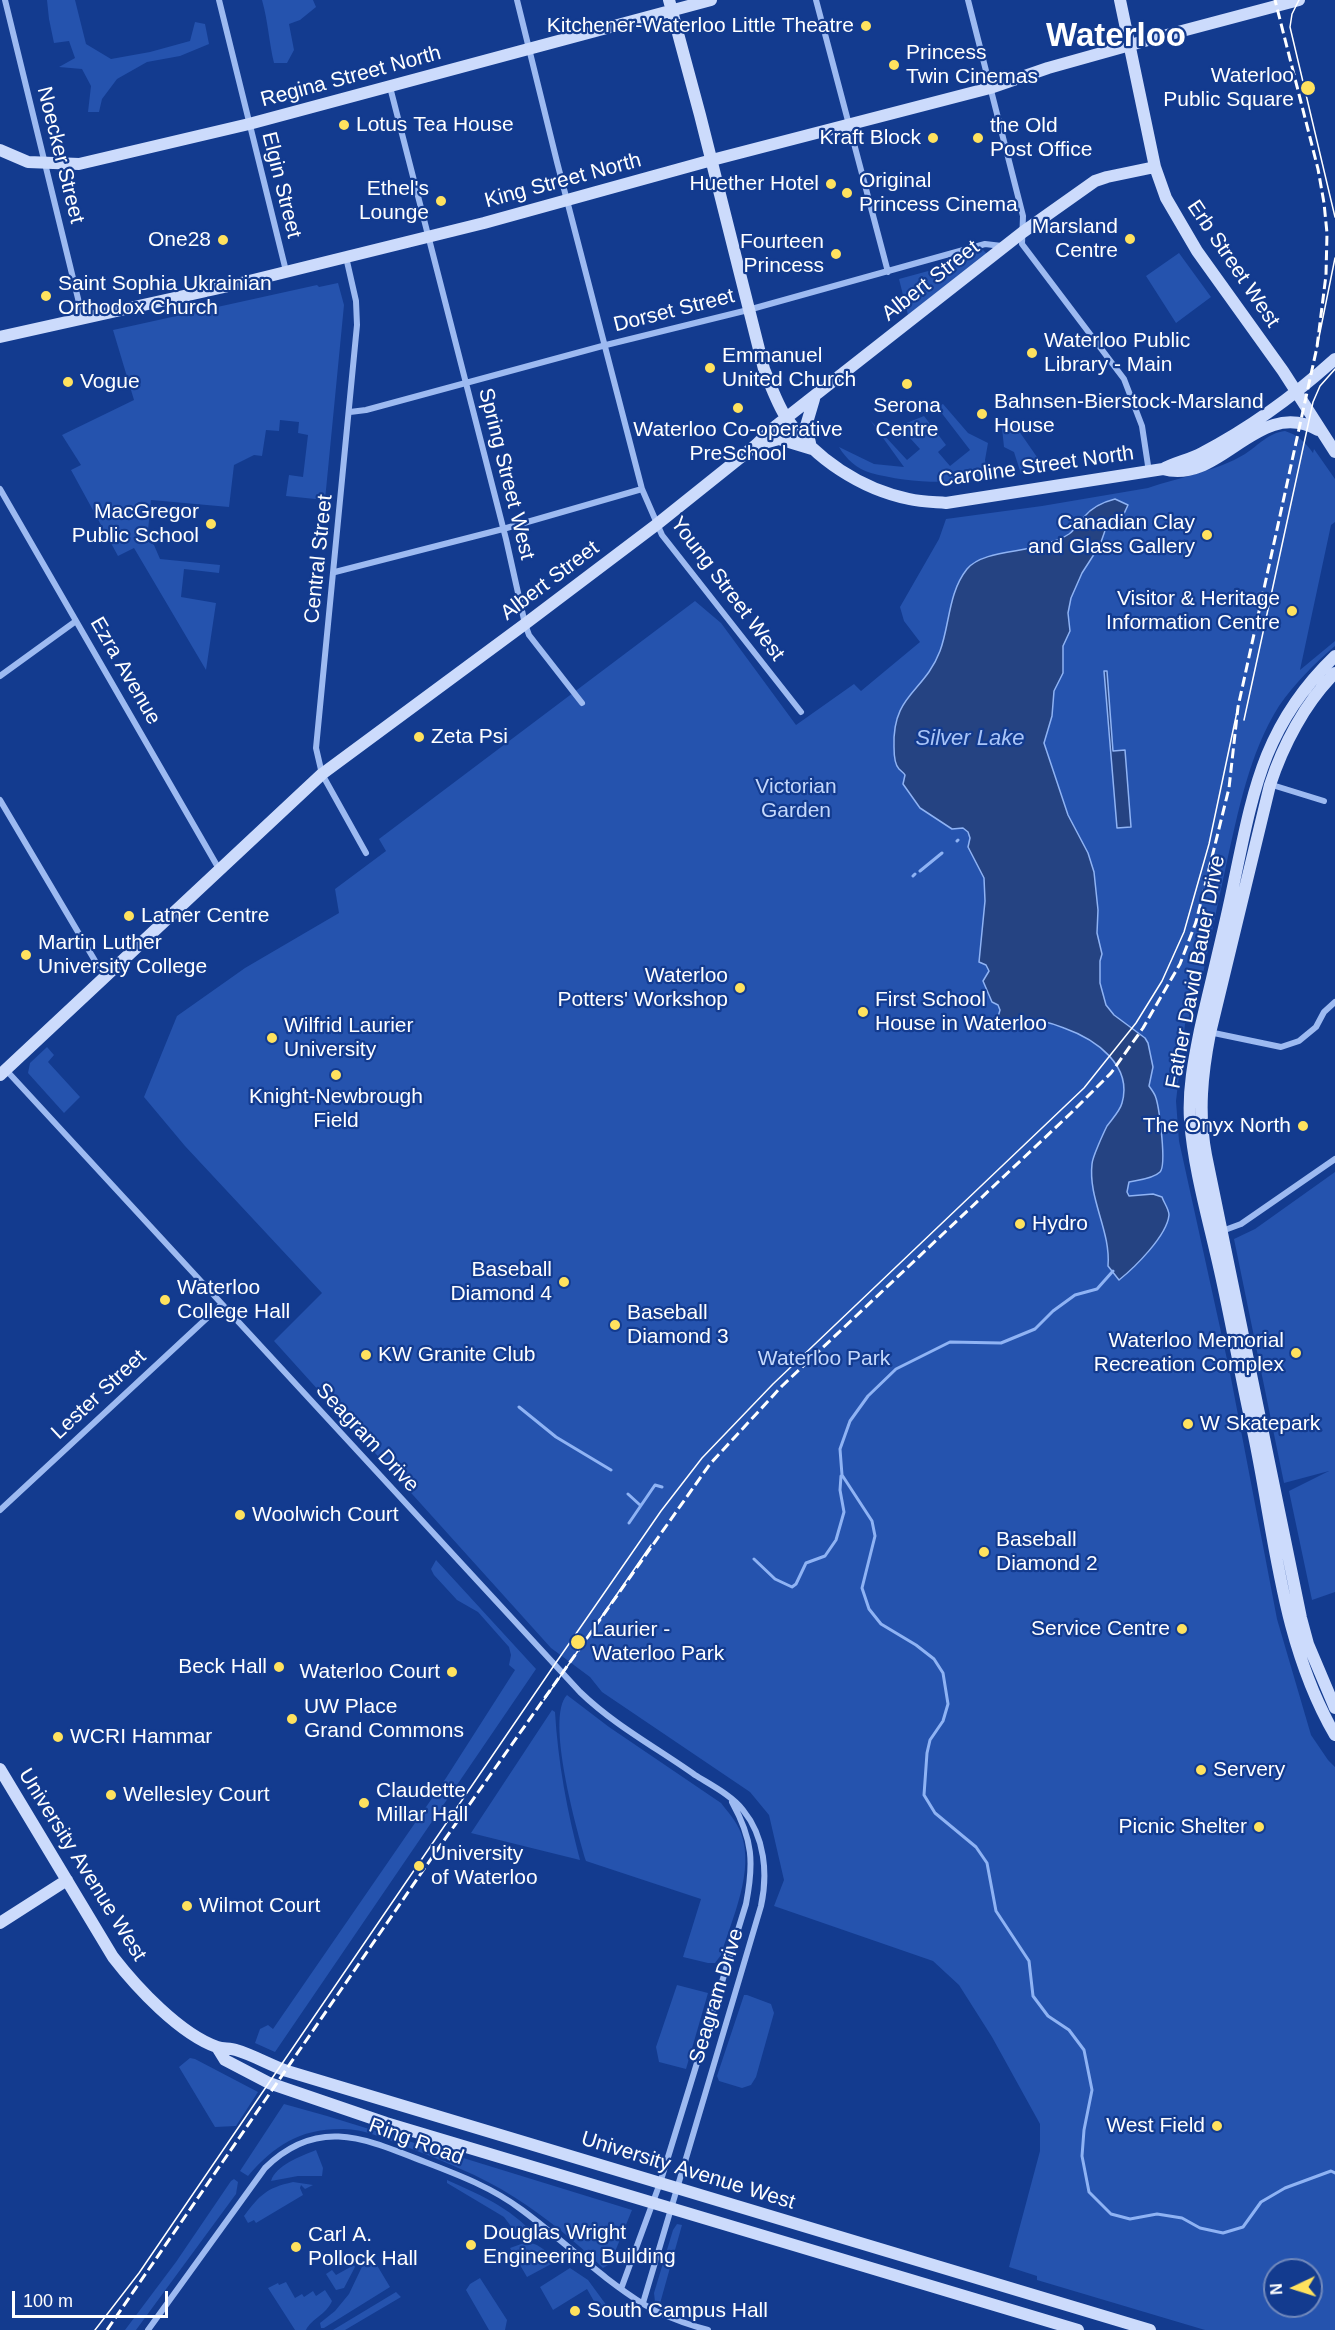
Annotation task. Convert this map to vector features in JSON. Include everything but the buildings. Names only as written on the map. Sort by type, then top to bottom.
[{"type":"main road","name":"Regina Street North","points":[[0,150],[28,162],[79,164],[249,124],[529,49],[671,5],[711,0]]},
{"type":"main road","name":"Erb Street West","points":[[1120,0],[1155,167],[1166,198],[1186,234],[1335,452]]},
{"type":"main road","name":"King Street North","points":[[0,337],[286,272],[567,200],[990,88],[1048,68],[1299,0]]},
{"type":"main road","name":"Caroline Street North","points":[[671,5],[712,160],[748,310],[764,369],[776,399],[787,418],[813,449],[836,468],[868,487],[909,500],[946,503],[1163,469],[1175,462],[1200,454],[1296,393],[1335,359]]},
{"type":"main road","name":"Albert Street","points":[[3,1072],[322,774],[656,525],[787,418],[1023,232],[1095,182],[1107,177],[1155,167]]},
{"type":"main road","points":[[813,449],[806,426],[815,396]]},
{"type":"main road","points":[[1163,469],[1176,473],[1199,466],[1225,453],[1254,433],[1276,424],[1300,422],[1320,430]]},
{"type":"main road","points":[[756,445],[779,439],[813,449]]},
{"type":"main road","name":"Father David Bauer Drive","points":[[1205,1031],[1263,762],[1291,707],[1312,678],[1335,656]]},
{"type":"main road","name":"Father David Bauer Drive","points":[[1335,673],[1313,701],[1284,747],[1270,785],[1205,1031],[1192,1067],[1190,1098],[1196,1160],[1216,1232],[1301,1618],[1308,1644],[1335,1708]]},
{"type":"main road","name":"Father David Bauer Drive","points":[[1216,1232],[1293,1638],[1310,1686],[1335,1735]]},
{"type":"main road","name":"University Avenue West","points":[[0,1769],[112,1957],[126,1974],[174,2020],[217,2047],[235,2050],[287,2071],[1150,2330]]},
{"type":"main road","points":[[0,1923],[67,1880]]},
{"type":"main road","name":"University Avenue West","points":[[217,2047],[225,2061],[277,2086],[386,2123],[1078,2330]]},
{"type":"street","name":"Noecker Street","points":[[5,0],[83,319]]},
{"type":"street","name":"Elgin Street","points":[[219,0],[286,272]]},
{"type":"street","name":"Young Street West","points":[[517,0],[642,489],[656,525],[801,712]]},
{"type":"street","points":[[816,0],[888,272]]},
{"type":"street","points":[[968,0],[1023,216],[1022,244],[1124,379],[1142,426],[1149,472]]},
{"type":"street","name":"Spring Street West","points":[[389,86],[503,529],[525,624],[529,636],[582,703]]},
{"type":"street","name":"Dorset Street","points":[[350,412],[366,410],[606,345],[748,310],[985,244],[1006,247]]},
{"type":"street","name":"Central Street","points":[[346,257],[356,301],[357,325],[335,572],[316,748],[322,774],[366,853]]},
{"type":"street","name":"Ezra Avenue","points":[[0,489],[220,869]]},
{"type":"street","points":[[335,572],[503,529],[642,489]]},
{"type":"street","points":[[0,676],[76,621]]},
{"type":"street","points":[[1258,780],[1324,801]]},
{"type":"street","points":[[0,800],[104,976]]},
{"type":"street","points":[[1205,1031],[1281,1047],[1299,1041],[1316,1027],[1324,1012],[1335,1002]]},
{"type":"street","name":"Seagram Drive","points":[[3,1072],[585,1697],[611,1718],[731,1799],[742,1809],[759,1840],[764,1860],[764,1892],[672,2208]]},
{"type":"street","points":[[1216,1232],[1246,1221],[1335,1159]]},
{"type":"street","name":"Lester Street","points":[[0,1510],[221,1305]]},
{"type":"street","name":"Seagram Drive","points":[[654,2202],[746,1904],[751,1878],[749,1839],[731,1799]]},
{"type":"street","name":"Ring Road","points":[[148,2330],[265,2168],[281,2153],[294,2146],[317,2138],[335,2136],[376,2142],[494,2191],[523,2210],[621,2289],[681,2322],[708,2330]]},
{"type":"street","points":[[621,2289],[654,2202]]},
{"type":"street","points":[[643,2303],[672,2208]]},
{"type":"green space","points":[[47,0],[75,0],[86,44],[111,59],[150,52],[190,41],[195,22],[205,24],[209,44],[180,56],[147,62],[117,79],[102,99],[99,112],[88,112],[91,86],[82,69],[59,67],[75,58],[69,41],[54,43]]},
{"type":"green space","points":[[262,0],[313,0],[316,7],[300,20],[289,24],[294,50],[287,63],[274,63]]},
{"type":"green space","points":[[983,250],[987,254],[908,315],[899,279],[961,262],[968,253]]},
{"type":"green space","points":[[1179,253],[1211,297],[1176,323],[1146,276]]},
{"type":"green space","name":"MacGregor Public School","points":[[338,283],[344,305],[325,500],[286,496],[289,475],[303,477],[308,435],[298,433],[299,422],[280,420],[279,431],[266,430],[262,456],[254,455],[234,465],[229,507],[151,500],[147,541],[154,545],[160,559],[220,565],[219,573],[184,569],[181,597],[216,603],[206,670],[134,548],[118,556],[71,470],[81,465],[62,435],[134,400],[113,330],[317,285],[319,287]]},
{"type":"green space","points":[[943,404],[968,433],[988,443],[985,460],[987,476],[944,482],[914,481],[884,476],[857,466],[839,447],[874,464],[904,467],[870,420],[907,460],[920,449],[899,426],[924,416],[946,445],[938,452],[950,466],[970,450],[937,407]]},
{"type":"green space","points":[[1012,421],[1046,470],[1021,474],[1014,452],[1004,447],[1002,428]]},
{"type":"green space","name":"Waterloo Park","points":[[1285,431],[1294,435],[1313,453],[1314,449],[1335,479],[1335,522],[1331,525],[1300,670],[1335,641],[1335,646],[1305,674],[1279,706],[1252,763],[1235,825],[1197,1001],[1185,1024],[1176,1101],[1179,1141],[1230,1373],[1277,1619],[1311,1735],[1335,1767],[1335,2330],[1205,2330],[1037,2280],[1037,2276],[1009,2267],[1040,2151],[1040,2124],[992,2037],[959,1985],[933,1961],[774,1906],[784,1880],[769,1815],[750,1792],[602,1692],[590,1677],[551,1648],[274,1341],[322,1293],[185,1146],[144,1097],[177,1016],[245,968],[339,913],[335,889],[386,851],[379,839],[695,601],[721,623],[796,725],[854,684],[861,691],[920,642],[904,621],[900,607],[939,539],[946,519],[1148,488],[1223,465],[1245,454],[1269,437]]},
{"type":"green space","points":[[47,1047],[54,1055],[48,1062],[80,1097],[64,1113],[28,1073],[30,1063]]},
{"type":"green space","name":"Waterloo Memorial Recreation Complex","points":[[1335,1172],[1335,1592],[1312,1600],[1289,1491],[1329,1471],[1284,1483],[1234,1239],[1255,1229]]},
{"type":"green space","points":[[436,1560],[536,1669],[275,2052],[255,2043],[260,2029],[268,2025],[273,2029],[446,1778],[515,1670],[509,1665],[511,1655],[509,1647],[478,1612],[457,1600],[434,1575],[431,1569]]},
{"type":"green space","points":[[567,1695],[609,1727],[721,1803],[737,1825],[745,1848],[744,1879],[721,1955],[715,1963],[683,1957],[701,1899],[586,1861],[570,1801],[561,1749],[559,1726],[561,1707]]},
{"type":"green space","points":[[552,1710],[555,1712],[564,1786],[580,1860],[471,1833]]},
{"type":"green space","points":[[677,1985],[708,1993],[686,2069],[659,2062],[656,2047]]},
{"type":"green space","points":[[744,1995],[771,2004],[774,2013],[756,2077],[751,2085],[742,2088],[719,2081],[717,2076]]},
{"type":"green space","points":[[190,2058],[258,2092],[236,2126],[215,2127],[179,2067]]},
{"type":"green space","points":[[284,2104],[632,2210],[610,2264],[603,2268],[549,2221],[501,2189],[445,2162],[364,2132],[349,2129],[326,2130],[300,2136],[278,2148],[248,2176],[240,2171]]},
{"type":"green space","points":[[316,2150],[323,2168],[322,2176],[298,2176],[271,2181],[283,2166]]},
{"type":"green space","points":[[234,2179],[238,2182],[236,2194],[136,2330],[125,2330],[176,2262]]},
{"type":"green space","points":[[447,2180],[486,2198],[510,2213],[540,2242],[532,2237],[516,2233],[504,2217],[447,2183]]},
{"type":"green space","points":[[293,2182],[313,2185],[305,2189],[301,2185],[303,2195],[256,2223],[254,2220],[248,2223],[244,2216],[259,2198],[276,2187]]},
{"type":"green space","points":[[677,2224],[682,2225],[659,2307],[655,2302],[654,2293],[673,2230]]},
{"type":"green space","points":[[524,2243],[534,2244],[547,2252],[544,2255],[553,2263],[527,2277],[510,2248]]},
{"type":"green space","points":[[369,2252],[390,2287],[321,2328],[320,2323],[335,2311],[349,2294]]},
{"type":"green space","points":[[354,2265],[344,2288],[336,2290],[326,2274],[332,2270],[336,2275]]},
{"type":"green space","points":[[570,2268],[588,2280],[607,2306],[603,2317],[587,2289],[553,2310],[540,2287]]},
{"type":"green space","points":[[480,2278],[507,2320],[505,2330],[489,2330],[466,2290],[470,2284]]},
{"type":"green space","points":[[286,2282],[295,2298],[302,2294],[304,2297],[313,2291],[316,2296],[325,2290],[332,2301],[306,2330],[295,2330],[268,2288]]},
{"type":"green space","points":[[396,2292],[401,2297],[345,2330],[333,2330]]},
{"type":"water","name":"Silver Lake","points":[[1115,499],[1128,505],[1122,518],[1113,518],[1108,522],[1100,545],[1082,573],[1071,598],[1068,613],[1070,631],[1063,646],[1063,673],[1054,691],[1052,716],[1044,743],[1068,815],[1088,853],[1094,872],[1098,910],[1097,933],[1102,954],[1100,983],[1106,1005],[1114,1015],[1145,1038],[1153,1067],[1149,1086],[1156,1096],[1159,1113],[1163,1148],[1162,1167],[1160,1172],[1153,1176],[1129,1182],[1127,1192],[1129,1196],[1153,1194],[1162,1197],[1169,1215],[1156,1242],[1141,1260],[1119,1280],[1108,1266],[1106,1240],[1093,1190],[1092,1177],[1093,1161],[1098,1145],[1122,1103],[1124,1089],[1117,1065],[1109,1055],[1088,1039],[1049,1023],[1025,1019],[1003,1025],[998,1017],[1000,1010],[998,1005],[992,1002],[983,981],[989,971],[986,965],[979,962],[985,901],[984,878],[968,847],[970,838],[968,832],[963,828],[952,829],[920,808],[903,784],[905,775],[896,764],[894,750],[898,716],[903,704],[926,676],[940,651],[956,588],[967,569],[983,558],[1039,546],[1062,538],[1071,532],[1087,513],[1102,503]]},
{"type":"water","points":[[1104,671],[1107,671],[1113,751],[1125,750],[1131,827],[1117,828]]},
{"type":"waterway","points":[[920,871],[942,853]]},
{"type":"waterway","points":[[1113,1271],[1097,1289],[1075,1295],[1053,1311],[1035,1329],[1001,1343],[950,1342],[896,1369],[868,1396],[850,1421],[840,1449],[842,1475],[872,1521],[875,1536],[862,1588],[869,1609],[881,1624],[934,1659],[943,1673],[948,1704],[943,1721],[930,1740],[924,1795],[935,1813],[976,1847],[987,1863],[996,1911],[1029,1961],[1033,1996],[1048,2016],[1069,2030],[1084,2050],[1092,2090],[1084,2130],[1082,2156],[1089,2192],[1111,2214],[1130,2219],[1157,2214],[1182,2218],[1200,2228],[1223,2233],[1243,2227],[1261,2202],[1285,2188],[1331,2171],[1335,2173]]},
{"type":"waterway","points":[[519,1407],[556,1437],[611,1470]]},
{"type":"waterway","points":[[754,1559],[775,1579],[792,1587],[796,1584],[806,1563],[825,1556],[836,1540],[844,1512],[840,1490],[841,1476]]},
{"type":"waterway","points":[[629,1523],[655,1485],[662,1487]]},
{"type":"waterway","points":[[628,1494],[640,1505]]},
{"type":"tram line","points":[[1299,0],[1292,14],[1290,27],[1335,217]]},
{"type":"tram line","points":[[1317,347],[1335,258]]},
{"type":"tram line","points":[[1244,720],[1313,402],[1320,386],[1335,369]]},
{"type":"tram line","points":[[95,2330],[139,2273],[555,1664],[661,1511],[702,1458],[773,1384],[1084,1088],[1136,1023],[1162,981],[1184,932],[1209,844],[1238,707]]},
{"type":"tram line","points":[[544,1700],[651,1545]]},
{"type":"railway","points":[[107,2330],[433,1856],[710,1464],[782,1386],[1111,1073],[1143,1028],[1180,964],[1196,922],[1229,788],[1238,707],[1317,347],[1326,275],[1327,233],[1318,169],[1275,0]]},
{"type":"place","name":"Kitchener-Waterloo Little Theatre","points":[[866,26]]},
{"type":"place","name":"Princess Twin Cinemas","points":[[894,65]]},
{"type":"place","name":"Waterloo Public Square","points":[[1308,88]]},
{"type":"place","name":"Lotus Tea House","points":[[344,125]]},
{"type":"place","name":"Kraft Block","points":[[933,138]]},
{"type":"place","name":"the Old Post Office","points":[[978,138]]},
{"type":"place","name":"Huether Hotel","points":[[831,184]]},
{"type":"place","name":"Original Princess Cinema","points":[[847,193]]},
{"type":"place","name":"Ethel's Lounge","points":[[441,201]]},
{"type":"place","name":"Marsland Centre","points":[[1130,239]]},
{"type":"place","name":"One28","points":[[223,240]]},
{"type":"place","name":"Fourteen Princess","points":[[836,254]]},
{"type":"place","name":"Saint Sophia Ukrainian Orthodox Church","points":[[46,296]]},
{"type":"place","name":"Waterloo Public Library - Main","points":[[1032,353]]},
{"type":"place","name":"Emmanuel United Church","points":[[710,368]]},
{"type":"place","name":"Vogue","points":[[68,382]]},
{"type":"place","name":"Serona Centre","points":[[907,384]]},
{"type":"place","name":"Waterloo Co-operative PreSchool","points":[[738,408]]},
{"type":"place","name":"Bahnsen-Bierstock-Marsland House","points":[[982,414]]},
{"type":"place","name":"MacGregor Public School","points":[[211,524]]},
{"type":"place","name":"Canadian Clay and Glass Gallery","points":[[1207,535]]},
{"type":"place","name":"Visitor & Heritage Information Centre","points":[[1292,611]]},
{"type":"place","name":"Zeta Psi","points":[[419,737]]},
{"type":"place","name":"Latner Centre","points":[[129,916]]},
{"type":"place","name":"Martin Luther University College","points":[[26,955]]},
{"type":"place","name":"Waterloo Potters' Workshop","points":[[740,988]]},
{"type":"place","name":"First School House in Waterloo","points":[[863,1012]]},
{"type":"place","name":"Wilfrid Laurier University","points":[[272,1038]]},
{"type":"place","name":"Knight-Newbrough Field","points":[[336,1075]]},
{"type":"place","name":"The Onyx North","points":[[1303,1126]]},
{"type":"place","name":"Hydro","points":[[1020,1224]]},
{"type":"place","name":"Baseball Diamond 4","points":[[564,1282]]},
{"type":"place","name":"Waterloo College Hall","points":[[165,1300]]},
{"type":"place","name":"Baseball Diamond 3","points":[[615,1325]]},
{"type":"place","name":"Waterloo Memorial Recreation Complex","points":[[1296,1353]]},
{"type":"place","name":"KW Granite Club","points":[[366,1355]]},
{"type":"place","name":"W Skatepark","points":[[1188,1424]]},
{"type":"place","name":"Woolwich Court","points":[[240,1515]]},
{"type":"place","name":"Baseball Diamond 2","points":[[984,1552]]},
{"type":"place","name":"Service Centre","points":[[1182,1629]]},
{"type":"place","name":"Laurier - Waterloo Park","points":[[578,1642]]},
{"type":"place","name":"Beck Hall","points":[[279,1667]]},
{"type":"place","name":"Waterloo Court","points":[[452,1672]]},
{"type":"place","name":"UW Place Grand Commons","points":[[292,1719]]},
{"type":"place","name":"WCRI Hammar","points":[[58,1737]]},
{"type":"place","name":"Servery","points":[[1201,1770]]},
{"type":"place","name":"Wellesley Court","points":[[111,1795]]},
{"type":"place","name":"Claudette Millar Hall","points":[[364,1803]]},
{"type":"place","name":"Picnic Shelter","points":[[1259,1827]]},
{"type":"place","name":"University of Waterloo","points":[[419,1866]]},
{"type":"place","name":"Wilmot Court","points":[[187,1906]]},
{"type":"place","name":"West Field","points":[[1217,2126]]},
{"type":"place","name":"Douglas Wright Engineering Building","points":[[471,2245]]},
{"type":"place","name":"Carl A. Pollock Hall","points":[[296,2247]]},
{"type":"place","name":"South Campus Hall","points":[[575,2311]]},
{"type":"district","name":"Waterloo","points":[[1116,37]]},
{"type":"park label","name":"Victorian Garden","points":[[796,799]]}]
